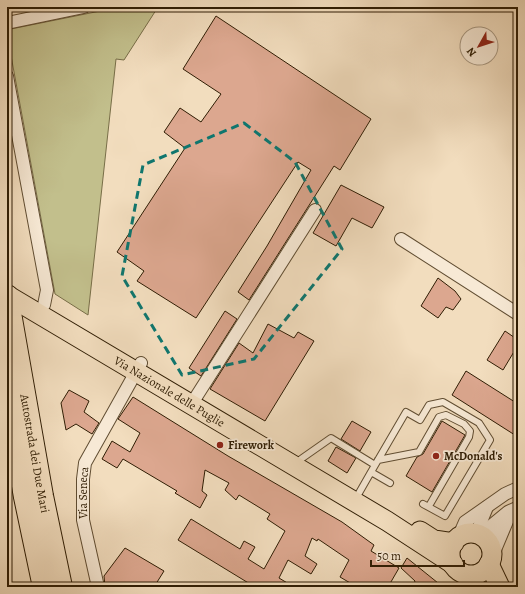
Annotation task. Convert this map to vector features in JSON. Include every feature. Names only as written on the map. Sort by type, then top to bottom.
[{"type":"highway","name":"Autostrada dei Due Mari","points":[[7,296],[42,496],[61,587]]},
{"type":"highway","name":"Autostrada dei Due Mari","points":[[7,393],[44,587]]},
{"type":"main road","name":"Via Nazionale delle Puglie","points":[[7,282],[138,367],[387,521],[466,575]]},
{"type":"main road","name":"Via Nazionale delle Puglie","points":[[7,296],[196,397],[359,493],[434,540],[467,538]]},
{"type":"main road","points":[[490,559],[485,570],[473,575],[466,575],[450,553],[467,538],[487,540],[490,546],[490,559],[500,587]]},
{"type":"street","points":[[7,23],[84,7]]},
{"type":"street","points":[[7,76],[46,290],[44,305]]},
{"type":"street","points":[[196,397],[315,210]]},
{"type":"street","points":[[401,239],[518,314]]},
{"type":"street","name":"Via Seneca","points":[[98,587],[83,520],[82,479],[85,463],[138,367]]},
{"type":"street","points":[[467,538],[465,522],[505,494],[518,488]]},
{"type":"street","points":[[467,538],[488,506]]},
{"type":"street","points":[[467,538],[513,511]]},
{"type":"street","points":[[490,559],[513,511]]},
{"type":"lane","points":[[301,459],[331,438],[377,463],[419,452],[439,417],[446,414],[464,424],[470,431],[469,437],[426,505],[445,516],[490,440],[479,423],[443,402],[429,405],[420,420],[406,412],[377,463],[359,493]]},
{"type":"lane","points":[[371,472],[390,483]]},
{"type":"highlighted area","points":[[244,123],[295,162],[342,249],[254,359],[182,375],[122,276],[143,165]]},
{"type":"shaded area","points":[[120,7],[158,7],[124,60],[116,59],[88,315],[55,294],[7,34],[11,29]]},
{"type":"building","points":[[216,16],[371,119],[340,170],[334,166],[249,300],[238,292],[267,246],[311,170],[298,162],[196,318],[137,281],[144,271],[117,252],[185,148],[164,132],[180,108],[201,122],[221,94],[183,69]]},
{"type":"building","points":[[341,185],[384,207],[372,228],[352,218],[336,246],[313,233]]},
{"type":"building","points":[[438,278],[455,291],[461,299],[453,310],[446,307],[438,318],[421,306]]},
{"type":"building","points":[[225,311],[237,319],[201,376],[189,368]]},
{"type":"building","points":[[268,324],[294,338],[298,332],[314,341],[265,421],[210,389],[239,343],[253,353]]},
{"type":"building","points":[[505,331],[518,340],[518,345],[503,370],[487,360]]},
{"type":"building","points":[[466,371],[518,404],[518,437],[452,395]]},
{"type":"building","points":[[69,390],[89,401],[84,412],[99,423],[92,434],[76,424],[66,430],[61,403]]},
{"type":"building","points":[[133,397],[228,456],[342,522],[374,545],[371,551],[399,568],[388,587],[357,587],[340,577],[349,560],[318,539],[317,541],[312,538],[305,556],[317,564],[311,574],[288,560],[279,578],[294,587],[255,587],[178,540],[191,519],[240,549],[244,541],[255,547],[248,559],[264,569],[285,531],[267,519],[270,514],[239,495],[236,500],[225,490],[229,483],[205,470],[202,491],[207,495],[200,508],[175,493],[177,491],[123,459],[117,468],[102,459],[112,441],[130,452],[140,433],[118,419]]},
{"type":"building","points":[[352,421],[371,432],[360,451],[341,439]]},
{"type":"building","name":"McDonald's","points":[[442,421],[465,435],[432,492],[406,476],[417,457],[423,454]]},
{"type":"building","points":[[336,447],[356,458],[347,473],[328,461]]},
{"type":"building","points":[[125,548],[164,571],[154,587],[105,587],[104,576]]},
{"type":"building","points":[[407,558],[443,587],[413,587],[415,581],[401,568]]},
{"type":"place","name":"Firework","points":[[220,445]]},
{"type":"place","name":"McDonald's","points":[[436,456]]}]
